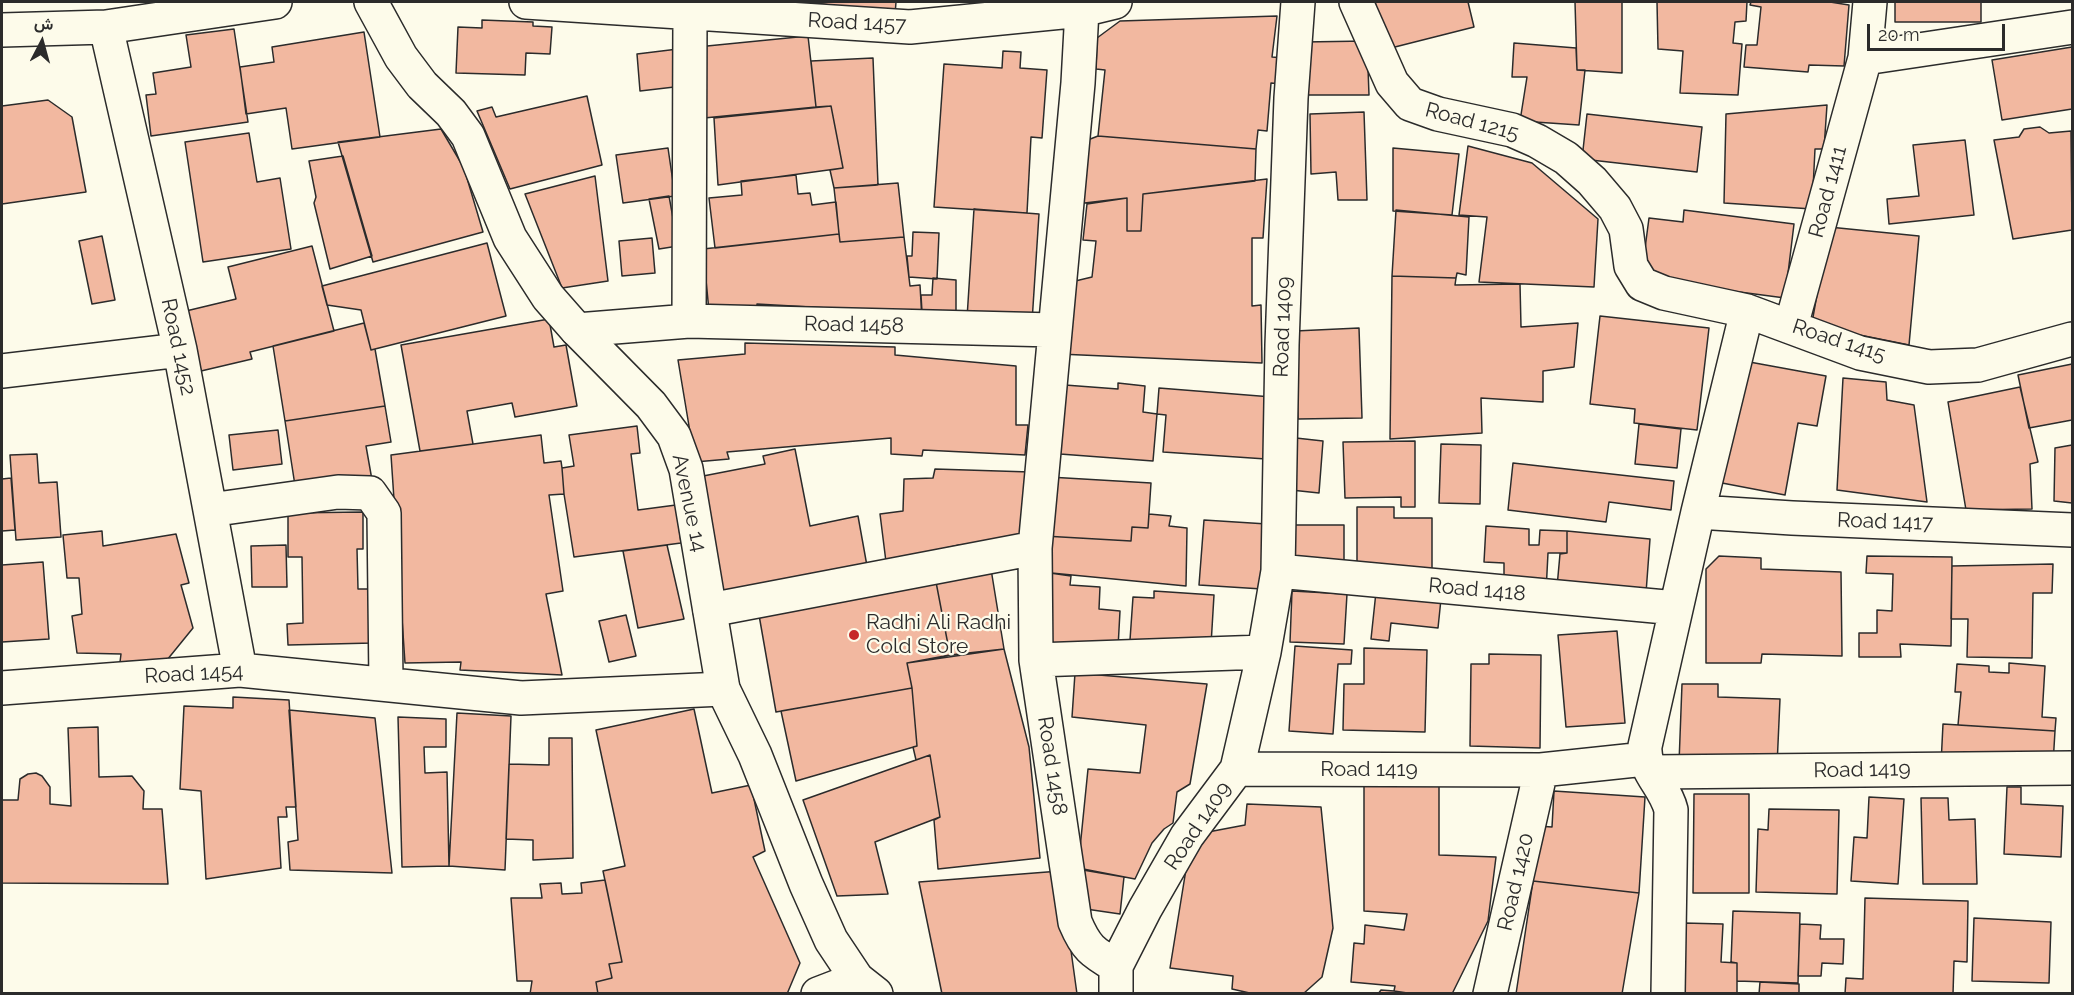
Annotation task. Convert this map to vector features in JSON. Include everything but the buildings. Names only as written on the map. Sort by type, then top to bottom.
[{"type":"street","points":[[2,30],[106,27],[275,2]]},
{"type":"street","name":"Avenue 14","points":[[371,2],[401,57],[422,86],[452,112],[468,136],[510,238],[548,297],[651,405],[674,436],[686,469],[723,689],[755,755],[827,931],[866,986]]},
{"type":"street","name":"Road 1457","points":[[526,2],[690,13],[911,14],[1082,10],[1114,2]]},
{"type":"street","name":"Road 1409","points":[[1116,980],[1145,909],[1187,836],[1237,769],[1264,652],[1278,571],[1282,345],[1291,98],[1298,2]]},
{"type":"street","name":"Road 1215","points":[[1356,2],[1392,83],[1410,104],[1438,114],[1512,130],[1538,141],[1566,158],[1615,208],[1626,229],[1631,266],[1642,284],[1664,292],[1747,310]]},
{"type":"street","name":"Road 1411","points":[[1791,326],[1864,58],[1870,2]]},
{"type":"street","name":"Road 1458","points":[[1082,10],[1078,83],[1035,548],[1036,660],[1075,922],[1083,941],[1116,980]]},
{"type":"street","points":[[689,321],[690,13]]},
{"type":"street","name":"Road 1452","points":[[106,27],[180,350],[240,670]]},
{"type":"street","points":[[1864,58],[2073,27]]},
{"type":"street","points":[[1668,993],[1671,810],[1663,788],[1648,766],[1645,746],[1747,310]]},
{"type":"street","name":"Road 1415","points":[[1747,310],[1860,352],[1929,367],[1978,365],[2073,339]]},
{"type":"street","name":"Road 1458","points":[[577,330],[689,321],[1054,330]]},
{"type":"street","points":[[2,371],[180,350]]},
{"type":"street","points":[[210,510],[338,492],[370,493],[384,513],[386,684]]},
{"type":"street","name":"Road 1417","points":[[1698,512],[1804,519],[2073,530]]},
{"type":"street","points":[[710,610],[1035,548]]},
{"type":"street","name":"Road 1418","points":[[1278,571],[1676,608]]},
{"type":"street","points":[[1036,660],[1264,652]]},
{"type":"street","name":"Road 1454","points":[[2,688],[240,670],[521,698],[723,689]]},
{"type":"street","name":"Road 1419","points":[[1237,769],[1541,770],[1648,766],[2073,768]]},
{"type":"street","name":"Road 1420","points":[[1490,993],[1541,770]]},
{"type":"street","points":[[818,993],[866,986]]},
{"type":"place","name":"Radhi Ali Radhi Cold Store","points":[[854,635]]}]
